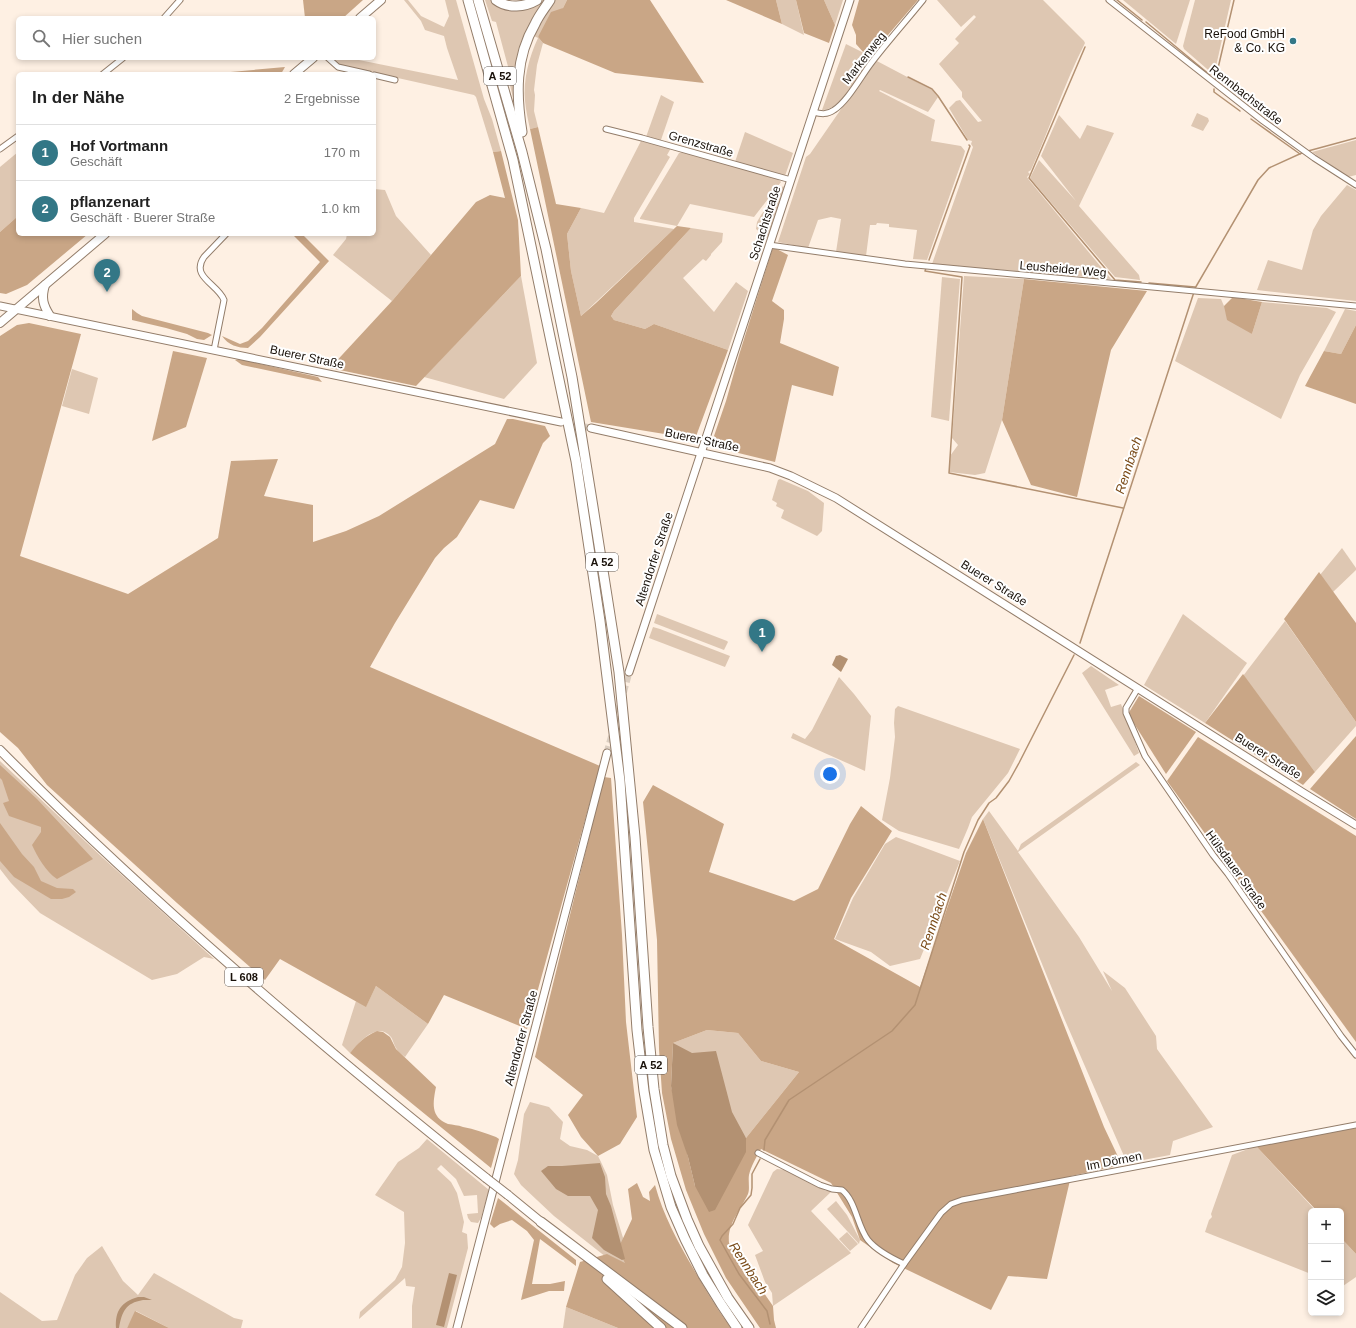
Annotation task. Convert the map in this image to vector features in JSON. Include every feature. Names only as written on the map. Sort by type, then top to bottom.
[{"type":"highway","name":"A 52","points":[[468,0],[513,160],[576,461],[600,621],[620,781],[637,1030],[644,1091],[654,1150],[671,1207],[688,1246],[711,1290],[737,1328]]},
{"type":"highway","name":"A 52","points":[[478,0],[522,152],[546,249],[572,377],[619,672],[635,837],[648,1035],[654,1089],[663,1146],[671,1176],[699,1246],[728,1298],[750,1328]]},
{"type":"highway","points":[[496,0],[507,5],[516,6],[531,4],[537,0]]},
{"type":"highway","points":[[522,152],[523,140],[517,94],[520,61],[523,48],[534,24],[550,0]]},
{"type":"highway","points":[[541,1222],[630,1298],[661,1328]]},
{"type":"highway","points":[[541,1222],[682,1328]]},
{"type":"main road","points":[[362,16],[381,0]]},
{"type":"main road","name":"Schachtstraße","points":[[701,453],[850,0]]},
{"type":"main road","points":[[296,72],[311,60]]},
{"type":"main road","points":[[0,323],[103,236]]},
{"type":"main road","points":[[45,285],[42,297],[43,303],[50,316]]},
{"type":"main road","name":"Buerer Straße","points":[[0,306],[560,422]]},
{"type":"main road","name":"Buerer Straße","points":[[591,428],[770,468],[791,476],[836,498],[1356,825]]},
{"type":"main road","name":"Altendorfer Straße","points":[[629,672],[701,453]]},
{"type":"main road","name":"L 608","points":[[0,750],[88,836],[208,946],[325,1047],[541,1222]]},
{"type":"main road","name":"Altendorfer Straße","points":[[457,1328],[607,753]]},
{"type":"street","points":[[166,16],[180,0]]},
{"type":"street","name":"Markenweg","points":[[814,112],[823,114],[827,113],[833,111],[841,104],[872,62],[923,0]]},
{"type":"street","name":"Rennbachstraße","points":[[1109,0],[1253,114],[1314,158],[1356,185]]},
{"type":"street","points":[[106,72],[120,60]]},
{"type":"street","points":[[330,60],[338,67],[360,72]]},
{"type":"street","points":[[376,75],[395,80]]},
{"type":"street","name":"Grenzstraße","points":[[606,129],[791,180]]},
{"type":"street","points":[[0,149],[16,137]]},
{"type":"street","points":[[214,350],[224,300],[219,291],[202,275],[200,267],[201,261],[204,257],[224,236]]},
{"type":"street","name":"Leusheider Weg","points":[[769,245],[905,264],[1356,306]]},
{"type":"street","name":"Hülsdauer Straße","points":[[1138,688],[1126,708],[1126,712],[1145,756],[1213,855],[1356,1055]]},
{"type":"street","name":"Im Dörnen","points":[[861,1328],[904,1264],[941,1213],[951,1204],[962,1200],[1356,1125]]},
{"type":"street","points":[[758,1153],[820,1185],[832,1189],[842,1190],[849,1197],[867,1239],[883,1253],[904,1264]]},
{"type":"shaded area","points":[[303,0],[363,0],[345,16],[305,16]]},
{"type":"shaded area","points":[[404,0],[408,0],[421,16],[444,27],[449,16],[445,0],[456,0],[484,99],[492,119],[501,151],[493,152],[476,97],[474,95],[344,66],[336,63],[334,60],[359,60],[458,80],[444,36],[425,30],[421,21]]},
{"type":"shaded area","points":[[485,0],[491,0],[493,2],[540,2],[547,0],[530,26],[514,102],[508,77],[510,74],[496,22],[492,21]]},
{"type":"shaded area","points":[[555,0],[567,0],[563,8],[538,37],[543,43],[537,65],[534,90],[534,111],[538,127],[530,129],[525,93],[527,69],[538,38],[534,36]]},
{"type":"shaded area","points":[[567,0],[650,0],[704,83],[615,73],[543,43],[538,37],[551,12],[563,8]]},
{"type":"shaded area","points":[[726,0],[776,0],[782,24]]},
{"type":"shaded area","points":[[776,0],[796,0],[804,35],[782,24]]},
{"type":"shaded area","points":[[796,0],[824,0],[835,25],[829,43],[804,33]]},
{"type":"shaded area","points":[[824,0],[843,0],[835,25]]},
{"type":"shaded area","points":[[859,0],[918,0],[870,56],[864,53],[856,44],[856,35],[852,25]]},
{"type":"shaded area","points":[[937,0],[1043,0],[1084,41],[1085,43],[1070,74],[1031,170],[1028,172],[1030,174],[1027,177],[1111,279],[932,264],[973,147],[971,144],[972,141],[968,140],[949,108],[956,101],[960,100],[978,122],[982,121],[962,97],[962,92],[939,64],[959,43],[955,39],[976,17],[974,15],[961,27]]},
{"type":"shaded area","points":[[1123,0],[1190,0],[1176,44]]},
{"type":"shaded area","points":[[1195,0],[1231,0],[1214,75],[1184,49],[1183,46]]},
{"type":"shaded area","points":[[846,44],[870,56],[866,61],[867,64],[848,92],[835,105],[828,109],[822,110]]},
{"type":"shaded area","points":[[875,60],[932,90],[938,97],[928,112],[880,90],[879,91],[935,120],[931,141],[961,146],[965,151],[927,260],[913,259],[917,230],[889,227],[889,224],[877,223],[876,225],[870,225],[866,256],[836,252],[841,219],[831,217],[818,220],[808,248],[778,242],[806,157],[810,154]]},
{"type":"shaded area","points":[[285,67],[282,72],[230,72]]},
{"type":"shaded area","points":[[661,95],[674,102],[661,140],[646,137]]},
{"type":"shaded area","points":[[1197,113],[1208,118],[1209,121],[1203,131],[1191,126]]},
{"type":"shaded area","points":[[1059,115],[1080,139],[1087,125],[1114,133],[1079,206],[1139,275],[1140,280],[1115,277],[1030,178],[1039,160],[1076,201],[1041,156]]},
{"type":"shaded area","points":[[538,127],[556,204],[581,208],[567,234],[571,271],[581,316],[677,226],[691,228],[611,316],[614,320],[645,329],[654,324],[728,350],[695,439],[591,422],[530,129]]},
{"type":"shaded area","points":[[745,132],[793,153],[785,176],[735,162]]},
{"type":"shaded area","points":[[1356,140],[1356,175],[1348,177],[1312,152]]},
{"type":"shaded area","points":[[641,141],[671,148],[667,155],[670,157],[634,218],[634,222],[674,229],[581,316],[571,271],[567,234],[581,208],[604,213]]},
{"type":"shaded area","points":[[501,151],[518,220],[521,276],[416,386],[330,368],[392,301],[476,202],[490,195],[505,198],[493,152]]},
{"type":"shaded area","points":[[683,152],[777,178],[781,182],[754,217],[690,204],[677,226],[640,219],[679,153]]},
{"type":"shaded area","points":[[16,154],[16,218],[0,232],[0,167]]},
{"type":"shaded area","points":[[1347,185],[1356,190],[1356,301],[1257,290],[1268,260],[1302,270],[1313,230],[1321,216]]},
{"type":"shaded area","points":[[783,186],[785,188],[769,237],[767,238],[756,229],[757,222]]},
{"type":"shaded area","points":[[376,189],[385,190],[396,216],[431,255],[392,301],[333,255],[346,239],[347,236],[376,236]]},
{"type":"shaded area","points":[[16,218],[16,236],[86,236],[27,285],[6,294],[0,293],[0,232]]},
{"type":"shaded area","points":[[691,228],[723,233],[722,242],[706,261],[703,259],[683,278],[714,312],[736,282],[748,291],[728,350],[654,324],[645,329],[614,320],[611,316]]},
{"type":"shaded area","points":[[294,236],[304,236],[329,261],[260,337],[248,348],[237,347],[224,339],[222,336],[240,344],[248,341],[262,328],[320,262]]},
{"type":"shaded area","points":[[773,247],[788,255],[772,301],[784,310],[780,343],[839,367],[833,396],[792,385],[775,462],[722,449],[714,436]]},
{"type":"shaded area","points":[[521,276],[537,363],[504,399],[424,377]]},
{"type":"shaded area","points":[[964,276],[1024,279],[1002,420],[985,473],[975,475],[949,472],[950,456],[958,445],[952,438]]},
{"type":"shaded area","points":[[942,277],[960,279],[949,421],[931,417]]},
{"type":"shaded area","points":[[1024,279],[1147,291],[1111,350],[1077,497],[1031,485],[1002,420]]},
{"type":"shaded area","points":[[1233,297],[1262,302],[1252,334],[1227,320],[1224,306]]},
{"type":"shaded area","points":[[1198,298],[1221,299],[1224,306],[1252,334],[1262,302],[1327,308],[1336,312],[1300,375],[1281,419],[1175,361]]},
{"type":"shaded area","points":[[132,309],[142,316],[212,335],[204,340],[197,339],[187,334],[132,320]]},
{"type":"shaded area","points":[[1345,309],[1356,311],[1356,325],[1341,354],[1324,351]]},
{"type":"shaded area","points":[[29,323],[81,334],[20,556],[128,594],[218,538],[231,461],[278,459],[264,496],[313,505],[313,542],[346,531],[379,516],[495,444],[507,419],[545,426],[550,436],[543,443],[514,509],[480,500],[457,537],[435,558],[370,667],[600,766],[527,1029],[444,995],[428,1024],[376,986],[366,1007],[280,959],[265,980],[177,903],[47,785],[18,748],[0,732],[0,336],[17,325]]},
{"type":"shaded area","points":[[1356,325],[1356,404],[1305,386],[1324,351],[1341,354]]},
{"type":"shaded area","points":[[173,351],[207,358],[186,427],[152,441]]},
{"type":"shaded area","points":[[239,359],[318,377],[322,382],[242,365],[235,360]]},
{"type":"shaded area","points":[[72,369],[98,378],[89,414],[62,406]]},
{"type":"shaded area","points":[[780,479],[808,491],[824,503],[822,531],[817,536],[781,518],[784,510],[776,506],[777,503],[772,500],[778,480]]},
{"type":"shaded area","points":[[1342,548],[1356,570],[1333,592],[1320,575]]},
{"type":"shaded area","points":[[1319,572],[1356,623],[1356,722],[1284,619]]},
{"type":"shaded area","points":[[657,614],[728,642],[724,650],[654,623]]},
{"type":"shaded area","points":[[1183,614],[1247,663],[1205,723],[1144,685]]},
{"type":"shaded area","points":[[1285,621],[1356,722],[1356,726],[1315,772],[1243,676]]},
{"type":"shaded area","points":[[653,627],[730,656],[725,667],[649,638]]},
{"type":"shaded area","points":[[840,655],[848,659],[841,672],[832,665],[836,656]]},
{"type":"shaded area","points":[[1091,666],[1119,685],[1105,690],[1111,707],[1121,704],[1139,753],[1134,756],[1082,673]]},
{"type":"shaded area","points":[[1243,674],[1315,772],[1303,785],[1205,723]]},
{"type":"shaded area","points":[[839,677],[871,716],[865,771],[791,738],[793,733],[805,739],[812,730]]},
{"type":"shaded area","points":[[1139,696],[1196,732],[1166,774],[1128,714]]},
{"type":"shaded area","points":[[898,706],[1020,749],[1008,773],[972,817],[959,849],[899,831],[882,820],[890,778],[895,737],[895,709]]},
{"type":"shaded area","points":[[1356,736],[1356,819],[1310,789]]},
{"type":"shaded area","points":[[1198,737],[1356,836],[1356,1042],[1167,781]]},
{"type":"shaded area","points":[[0,761],[103,858],[214,959],[204,957],[177,974],[152,980],[40,913],[11,883],[0,869]]},
{"type":"shaded area","points":[[1136,762],[1140,765],[1018,852],[1079,937],[1112,991],[1103,971],[1125,988],[1156,1036],[1157,1049],[1213,1127],[1173,1141],[1170,1155],[1127,1163],[1064,1018],[983,819],[989,811],[1018,851],[1021,844]]},
{"type":"shaded area","points":[[0,765],[37,799],[93,859],[57,879],[49,872],[39,859],[32,845],[41,832],[41,827],[9,816],[3,803],[9,801],[0,778]]},
{"type":"shaded area","points":[[604,777],[611,778],[622,935],[626,1022],[637,1117],[620,1144],[598,1156],[581,1137],[568,1115],[583,1095],[535,1057]]},
{"type":"shaded area","points":[[653,785],[724,824],[709,872],[794,901],[818,889],[850,824],[861,806],[892,831],[851,898],[834,939],[920,987],[966,853],[983,819],[1104,1127],[1122,1165],[1071,1176],[1047,1279],[1008,1276],[991,1310],[893,1263],[860,1240],[852,1217],[831,1183],[761,1149],[750,1172],[748,1194],[732,1224],[729,1236],[729,1243],[773,1306],[776,1328],[760,1328],[726,1278],[704,1234],[686,1190],[671,1139],[662,1093],[659,1049],[657,940],[643,802]],"holes":[[[707,1030],[738,1033],[761,1061],[799,1072],[746,1138],[695,1186],[671,1086],[673,1043]]]},
{"type":"shaded area","points":[[0,823],[22,854],[34,867],[41,881],[57,888],[73,889],[76,892],[69,897],[62,899],[51,899],[14,877],[0,861]]},
{"type":"shaded area","points":[[896,837],[960,861],[920,959],[890,966],[871,952],[835,939],[853,898],[885,844]]},
{"type":"shaded area","points":[[376,986],[428,1024],[405,1057],[399,1052],[391,1037],[386,1032],[374,1032],[363,1039],[350,1053],[342,1045],[356,1001],[366,1006]]},
{"type":"shaded area","points":[[707,1030],[738,1033],[761,1061],[799,1072],[746,1138],[731,1125],[673,1043]]},
{"type":"shaded area","points":[[377,1031],[383,1032],[390,1037],[396,1049],[436,1087],[434,1108],[438,1117],[442,1121],[448,1124],[480,1131],[499,1139],[491,1168],[350,1053],[362,1040]]},
{"type":"shaded area","points":[[673,1043],[692,1053],[716,1051],[732,1112],[746,1138],[746,1152],[715,1210],[709,1212],[695,1186],[688,1157],[677,1125],[671,1086]]},
{"type":"shaded area","points":[[530,1102],[549,1107],[563,1122],[560,1139],[570,1146],[587,1150],[598,1156],[607,1175],[613,1205],[632,1267],[625,1272],[554,1216],[521,1185],[514,1174],[518,1160],[524,1114]]},
{"type":"shaded area","points":[[1356,1128],[1356,1254],[1344,1241],[1344,1208],[1314,1208],[1256,1146]]},
{"type":"shaded area","points":[[427,1139],[489,1190],[481,1218],[478,1223],[471,1222],[467,1214],[478,1213],[477,1195],[464,1196],[456,1179],[441,1165],[437,1169],[451,1182],[457,1193],[464,1222],[462,1232],[467,1234],[468,1248],[447,1328],[412,1328],[412,1306],[415,1287],[406,1286],[405,1278],[359,1319],[360,1312],[395,1280],[402,1267],[405,1243],[404,1212],[375,1195],[398,1162],[419,1148]]},
{"type":"shaded area","points":[[1256,1146],[1313,1208],[1308,1208],[1308,1273],[1205,1232],[1209,1220],[1212,1217],[1211,1214],[1232,1155]]},
{"type":"shaded area","points":[[600,1163],[605,1177],[606,1194],[611,1206],[625,1259],[622,1260],[604,1250],[592,1238],[598,1210],[590,1196],[568,1196],[556,1189],[541,1171],[548,1166]]},
{"type":"shaded area","points":[[777,1169],[787,1170],[826,1191],[832,1191],[811,1211],[851,1253],[773,1306],[772,1293],[765,1282],[755,1255],[763,1251],[748,1225],[773,1172]]},
{"type":"shaded area","points":[[637,1183],[643,1197],[650,1201],[649,1192],[655,1185],[662,1207],[676,1238],[721,1314],[731,1328],[618,1328],[566,1307],[580,1262],[607,1254],[625,1263],[618,1249],[632,1219],[628,1189]]},
{"type":"shaded area","points":[[498,1198],[576,1260],[576,1266],[540,1239],[532,1284],[550,1284],[565,1281],[564,1291],[549,1291],[521,1300],[534,1240],[527,1231],[512,1220],[500,1224],[494,1228],[490,1224]]},
{"type":"shaded area","points":[[836,1201],[847,1215],[860,1240],[859,1244],[827,1209]]},
{"type":"shaded area","points":[[847,1232],[858,1244],[850,1251],[839,1239]]},
{"type":"shaded area","points":[[1344,1241],[1356,1254],[1356,1277],[1344,1285]]},
{"type":"shaded area","points":[[102,1246],[123,1281],[138,1295],[154,1273],[234,1318],[243,1320],[241,1328],[169,1328],[136,1311],[127,1328],[0,1328],[0,1292],[42,1321],[57,1320],[75,1275],[87,1258]]},
{"type":"shaded area","points":[[449,1273],[457,1275],[444,1327],[436,1325]]},
{"type":"shaded area","points":[[138,1297],[144,1297],[152,1300],[137,1301],[128,1306],[121,1317],[119,1328],[116,1328],[120,1308],[127,1302]]},
{"type":"shaded area","points":[[566,1307],[618,1328],[563,1328]]},
{"type":"shaded area","points":[[135,1311],[169,1328],[127,1328]]},
{"type":"waterway","points":[[1117,0],[1142,20]]},
{"type":"waterway","points":[[1215,81],[1234,0]]},
{"type":"waterway","points":[[1146,22],[1210,75]]},
{"type":"waterway","points":[[1085,47],[1029,178],[1115,280],[1141,282]]},
{"type":"waterway","points":[[908,77],[932,89],[967,140]]},
{"type":"waterway","points":[[1214,89],[1214,92],[1240,111]]},
{"type":"waterway","points":[[1251,119],[1300,154]]},
{"type":"waterway","name":"Rennbach","points":[[1308,151],[1356,138]]},
{"type":"waterway","points":[[929,260],[970,146],[969,145]]},
{"type":"waterway","name":"Rennbach","points":[[1194,290],[1258,180],[1269,168],[1304,152]]},
{"type":"waterway","points":[[926,268],[925,271],[962,277],[949,473],[1123,508]]},
{"type":"waterway","points":[[1149,283],[1195,287]]},
{"type":"waterway","name":"Rennbach","points":[[1080,643],[1194,292]]},
{"type":"waterway","name":"Rennbach","points":[[764,1150],[765,1140],[789,1100],[892,1031],[915,1005],[964,852],[978,820],[989,803],[996,798],[1009,781],[1074,655]]},
{"type":"waterway","name":"Rennbach","points":[[760,1159],[752,1174],[751,1195],[740,1208],[733,1224],[720,1240],[739,1274],[767,1311],[770,1324]]},
{"type":"tunnel","points":[[564,423],[591,428]]},
{"type":"tunnel","points":[[607,753],[629,672]]},
{"type":"place","name":"ReFood GmbH & Co. KG","points":[[1293,41]]},
{"type":"place","name":"pflanzenart","points":[[107,292]]},
{"type":"place","name":"Hof Vortmann","points":[[762,652]]}]
